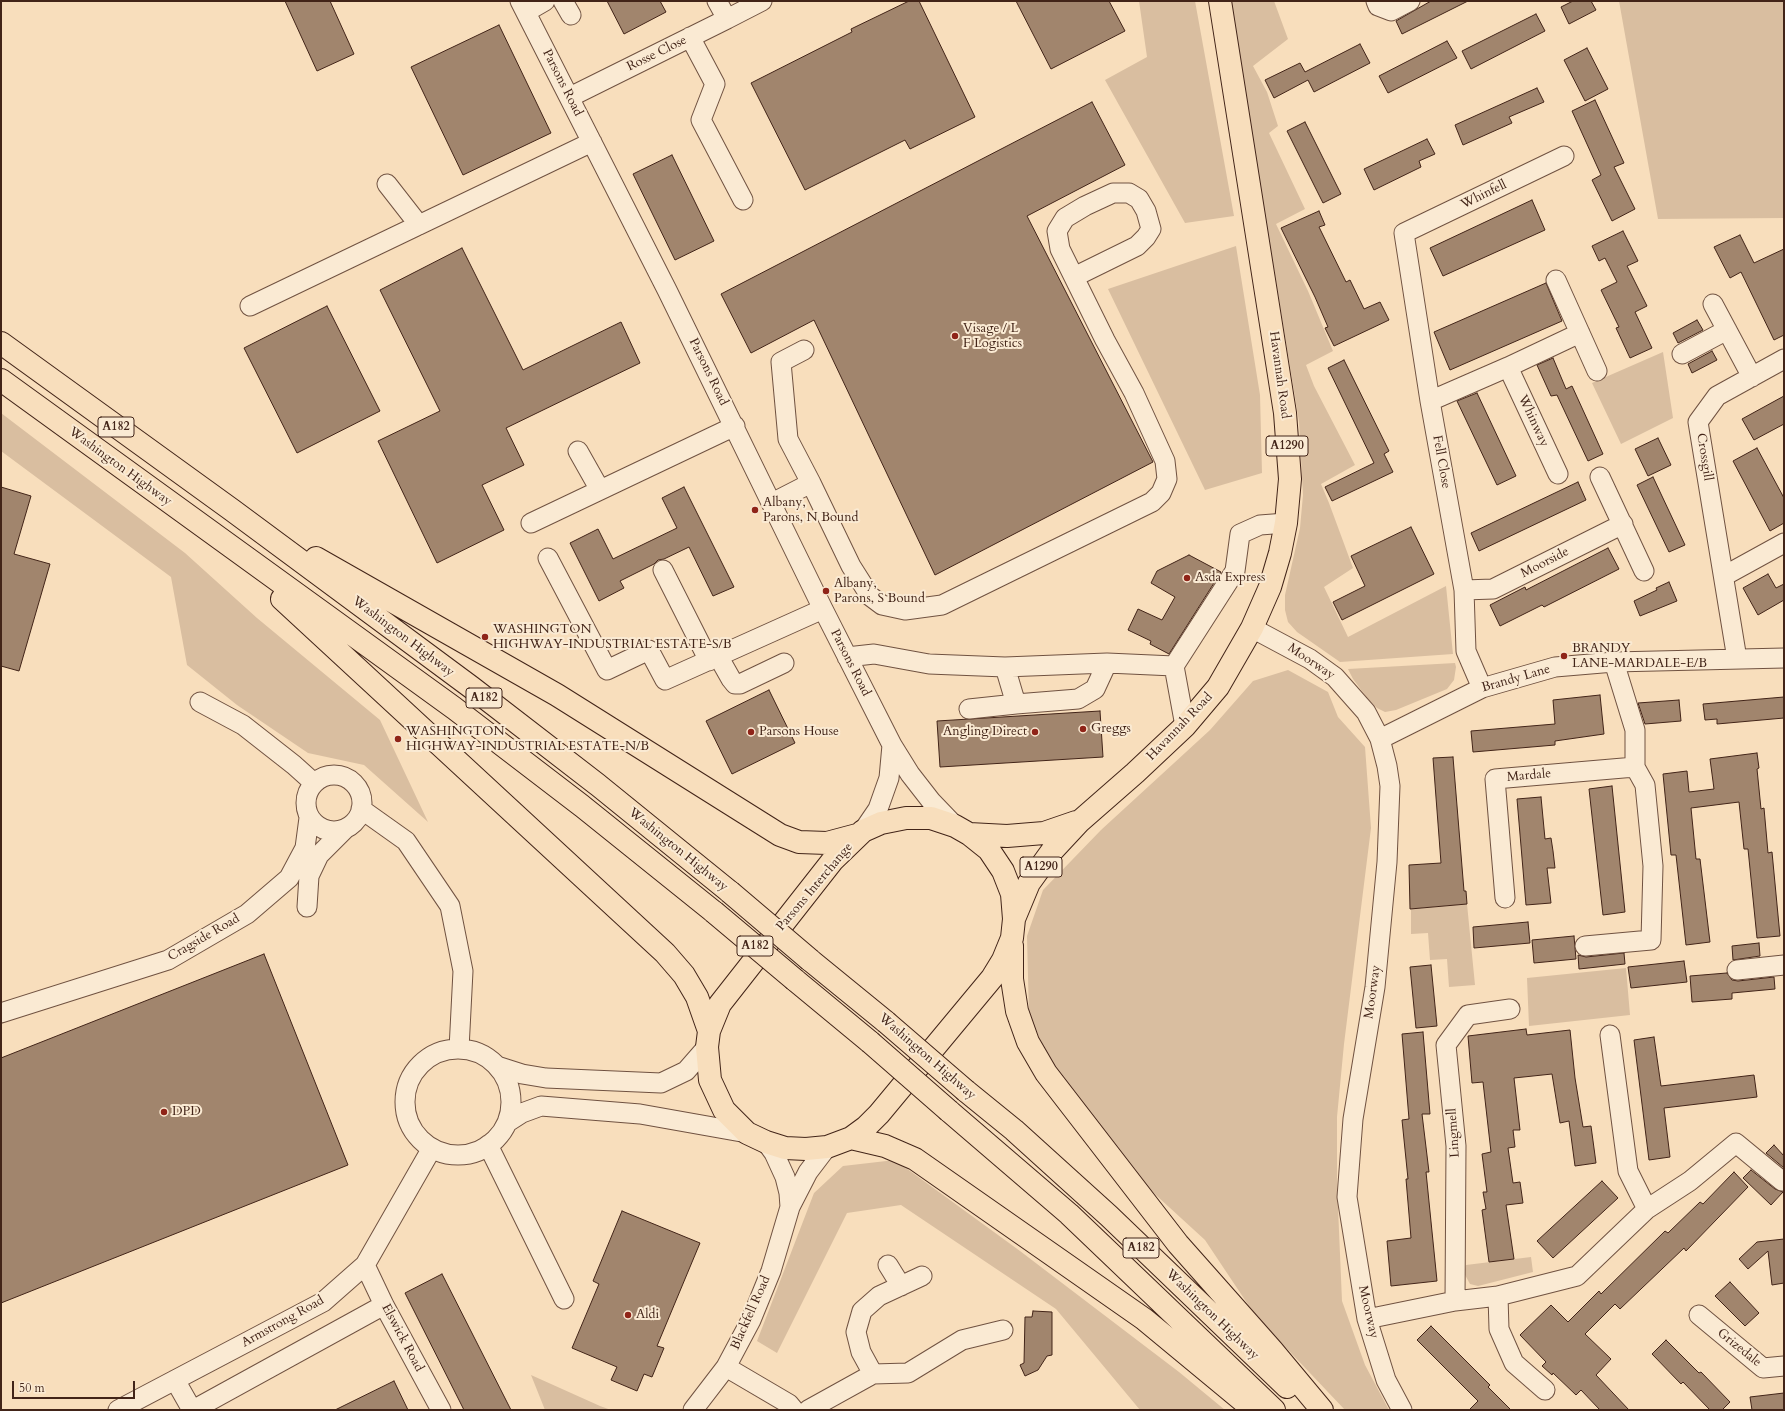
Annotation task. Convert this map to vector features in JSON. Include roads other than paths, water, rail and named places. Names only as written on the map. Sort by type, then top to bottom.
[{"type":"main road","name":"Havannah Road","points":[[1013,929],[1030,883],[1052,851],[1079,822],[1135,773],[1185,726],[1218,687],[1252,628],[1270,587],[1280,553],[1286,523],[1290,479],[1285,413],[1220,1]]},
{"type":"main road","name":"Washington Highway","points":[[1,343],[232,510],[470,687],[598,785],[730,892],[1014,1130],[1103,1211],[1311,1410]]},
{"type":"main road","name":"Washington Highway","points":[[1,380],[454,708],[582,806],[714,912],[870,1042],[1068,1214],[1274,1410]]},
{"type":"main road","points":[[232,510],[557,695],[780,835],[799,842],[827,843],[861,833]]},
{"type":"main road","points":[[212,534],[665,952],[684,975],[697,998],[708,1039]]},
{"type":"main road","name":"Parsons Interchange","points":[[906,818],[931,818],[962,830],[989,850],[1003,870],[1012,894],[1013,929],[1003,960],[992,978],[879,1114],[866,1127],[851,1138],[827,1147],[806,1149],[785,1148],[756,1138],[724,1110],[710,1080],[708,1039],[720,1004],[833,860],[861,833],[881,823],[906,818]]},
{"type":"main road","name":"Havannah Road","points":[[962,830],[1007,836],[1044,833],[1079,822]]},
{"type":"main road","points":[[1013,929],[1012,979],[1017,1011],[1028,1042],[1046,1073],[1174,1238],[1272,1350],[1322,1410]]},
{"type":"main road","points":[[851,1138],[885,1146],[915,1159],[1144,1319],[1254,1410]]},
{"type":"street","points":[[523,7],[545,1]]},
{"type":"street","points":[[718,1],[727,19]]},
{"type":"street","name":"Rosse Close","points":[[570,97],[762,1]]},
{"type":"street","points":[[1376,1],[1378,6],[1391,11],[1410,1]]},
{"type":"street","name":"Parsons Road","points":[[523,7],[570,97],[734,426],[823,609],[892,745],[910,774],[931,801],[962,830]]},
{"type":"street","points":[[690,37],[715,84],[701,120],[743,200]]},
{"type":"street","points":[[250,306],[592,142]]},
{"type":"street","name":"Whinfell","points":[[1404,233],[1564,156]]},
{"type":"street","points":[[387,184],[419,225]]},
{"type":"street","points":[[804,350],[780,362],[788,439],[851,566],[870,596],[882,605],[905,610],[942,605],[1152,502],[1161,493],[1167,479],[1165,461],[1134,393],[1105,340],[1060,249],[1057,232],[1065,218],[1113,193],[1129,193],[1139,199],[1146,211],[1150,229],[1146,237],[1137,246],[1074,277]]},
{"type":"street","name":"Fell Close","points":[[1404,233],[1430,401],[1464,590],[1466,651],[1482,688]]},
{"type":"street","points":[[1556,280],[1597,371]]},
{"type":"street","points":[[1713,304],[1752,377]]},
{"type":"street","points":[[1682,354],[1727,330]]},
{"type":"street","points":[[1430,401],[1508,367],[1580,333]]},
{"type":"street","name":"Crossgill","points":[[1737,659],[1698,422],[1717,396],[1784,359]]},
{"type":"street","name":"Whinway","points":[[1508,367],[1558,474]]},
{"type":"street","points":[[531,523],[734,426]]},
{"type":"street","points":[[578,451],[600,490]]},
{"type":"street","points":[[1600,477],[1644,571]]},
{"type":"street","points":[[772,503],[811,483]]},
{"type":"street","points":[[1185,726],[1174,666],[1235,570],[1240,534],[1260,525],[1286,523]]},
{"type":"street","name":"Moorside","points":[[1464,590],[1493,589],[1623,524]]},
{"type":"street","points":[[1724,576],[1784,543]]},
{"type":"street","points":[[548,558],[608,670],[649,650],[665,680],[823,609]]},
{"type":"street","points":[[664,570],[714,658],[735,684],[740,684],[784,663]]},
{"type":"street","name":"Moorway","points":[[1252,628],[1310,659],[1335,677],[1366,712],[1380,739],[1390,786],[1387,862],[1375,987],[1353,1119],[1347,1197],[1367,1319],[1386,1380],[1402,1410]]},
{"type":"street","points":[[847,657],[874,654],[929,664],[1005,667],[1106,663],[1174,666]]},
{"type":"street","name":"Brandy Lane","points":[[1380,739],[1482,688],[1554,667],[1614,662],[1784,658]]},
{"type":"street","points":[[1585,946],[1651,940],[1653,866],[1645,785],[1635,767],[1635,730],[1614,662]]},
{"type":"street","points":[[969,708],[1078,699],[1095,689],[1106,663]]},
{"type":"street","points":[[1005,667],[1016,704]]},
{"type":"street","points":[[200,702],[243,725],[294,765],[314,783]]},
{"type":"street","points":[[861,833],[878,809],[889,778],[892,745]]},
{"type":"street","name":"Mardale","points":[[1505,898],[1495,779],[1635,767]]},
{"type":"street","points":[[289,878],[296,895],[307,907],[309,876],[319,855],[346,829],[357,818],[361,809],[362,802],[360,792],[353,782],[345,777],[329,775],[322,777],[308,790],[305,799],[306,810],[309,818],[316,825],[326,830],[336,831],[346,829]]},
{"type":"street","points":[[361,809],[406,841],[450,906],[463,971],[458,1049]]},
{"type":"street","name":"Cragside Road","points":[[1,1013],[168,960],[246,914],[289,878],[305,848],[309,818]]},
{"type":"street","points":[[1737,970],[1784,965]]},
{"type":"street","name":"Lingmell","points":[[1455,1301],[1456,1146],[1446,1045],[1468,1015],[1510,1009]]},
{"type":"street","points":[[1610,1035],[1628,1171],[1647,1209]]},
{"type":"street","points":[[497,1066],[522,1074],[546,1078],[661,1083],[686,1071],[708,1039]]},
{"type":"street","points":[[458,1049],[474,1052],[486,1057],[497,1066],[505,1078],[511,1095],[512,1107],[508,1122],[499,1136],[488,1145],[474,1152],[456,1155],[432,1148],[418,1137],[407,1117],[405,1099],[408,1086],[416,1070],[427,1060],[443,1051],[458,1049]]},
{"type":"street","points":[[508,1122],[522,1113],[541,1106],[640,1114],[756,1138]]},
{"type":"street","name":"Blackfell Road","points":[[756,1138],[774,1153],[785,1177],[789,1193],[790,1207]]},
{"type":"street","points":[[1367,1319],[1455,1301],[1498,1296],[1577,1276],[1647,1209],[1690,1180],[1736,1143],[1782,1181]]},
{"type":"street","points":[[488,1145],[564,1299]]},
{"type":"street","name":"Blackfell Road","points":[[693,1410],[726,1367],[751,1320],[771,1271],[790,1207],[808,1172],[827,1147]]},
{"type":"street","name":"Armstrong Road","points":[[118,1410],[323,1302],[365,1265],[432,1148]]},
{"type":"street","name":"Elswick Road","points":[[365,1265],[384,1305],[441,1410]]},
{"type":"street","points":[[888,1265],[901,1286]]},
{"type":"street","points":[[873,1374],[861,1352],[856,1332],[862,1311],[880,1296],[922,1276]]},
{"type":"street","points":[[1498,1296],[1500,1329],[1514,1363],[1545,1390]]},
{"type":"street","points":[[175,1380],[193,1410],[384,1305]]},
{"type":"street","name":"Grizedale","points":[[1699,1315],[1763,1368],[1784,1366]]},
{"type":"street","points":[[808,1410],[873,1374],[908,1373],[962,1340],[1003,1330]]},
{"type":"street","points":[[726,1367],[789,1404],[794,1410]]},
{"type":"place","name":"Visage / L F Logistics","points":[[955,336]]},
{"type":"place","name":"Albany, Parons, N Bound","points":[[755,510]]},
{"type":"place","name":"Asda Express","points":[[1187,578]]},
{"type":"place","name":"Albany, Parons, S Bound","points":[[826,591]]},
{"type":"place","name":"WASHINGTON HIGHWAY-INDUSTRIAL ESTATE-S/B","points":[[485,637]]},
{"type":"place","name":"BRANDY LANE-MARDALE-E/B","points":[[1564,656]]},
{"type":"place","name":"Greggs","points":[[1083,729]]},
{"type":"place","name":"Parsons House","points":[[751,732]]},
{"type":"place","name":"Angling Direct","points":[[1035,732]]},
{"type":"place","name":"WASHINGTON HIGHWAY-INDUSTRIAL ESTATE-N/B","points":[[398,739]]},
{"type":"place","name":"DPD","points":[[164,1112]]},
{"type":"place","name":"Aldi","points":[[628,1315]]}]
